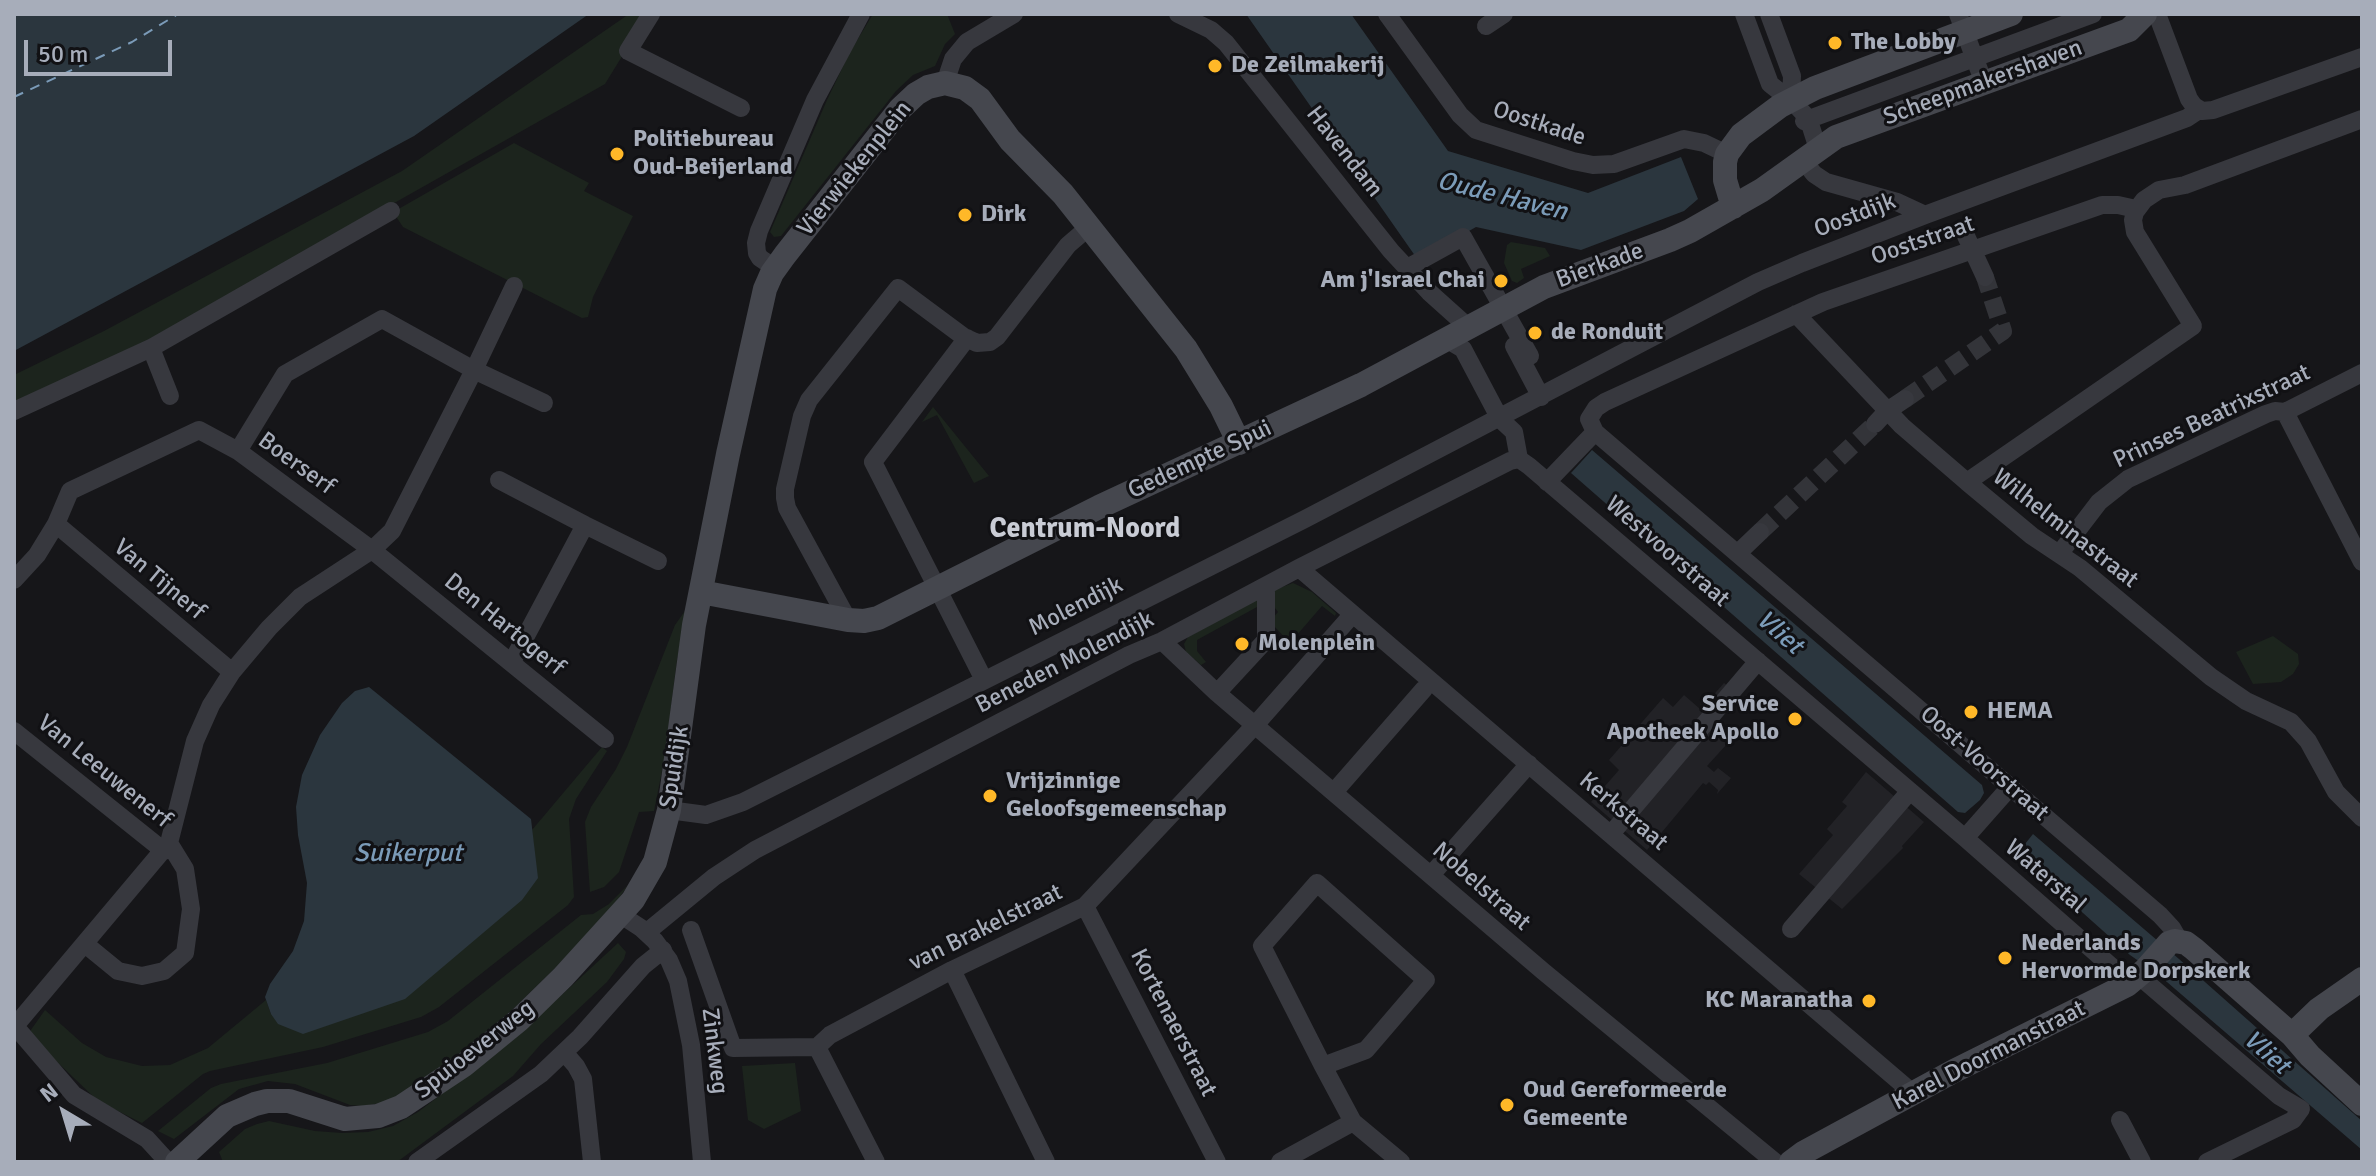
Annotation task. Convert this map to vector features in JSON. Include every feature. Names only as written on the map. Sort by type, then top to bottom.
[{"type":"street","points":[[651,14],[628,51],[741,108]]},
{"type":"street","points":[[775,268],[757,253],[759,231],[815,100],[861,14]]},
{"type":"street","points":[[1014,14],[967,42],[955,55],[945,83],[965,88],[980,99],[1010,140],[1043,172],[1089,227],[1186,349],[1239,443]]},
{"type":"street","name":"Oostkade","points":[[1387,14],[1460,115],[1476,130],[1593,165],[1614,164],[1684,139],[1704,143],[1727,154]]},
{"type":"street","points":[[1486,26],[1504,14]]},
{"type":"street","points":[[1744,14],[1770,84],[1791,100],[1806,121],[1810,170],[1826,182],[1897,202],[1925,215]]},
{"type":"street","points":[[1769,14],[1792,76],[1791,100]]},
{"type":"street","points":[[1733,207],[1725,180],[1727,154],[1741,135],[1791,100],[1961,23],[2011,14]]},
{"type":"street","name":"Scheepmakershaven","points":[[1806,121],[2093,14]]},
{"type":"street","name":"Scheepmakershaven","points":[[1810,155],[1836,137],[2129,30],[2145,14]]},
{"type":"street","points":[[2157,14],[2190,102],[2199,110]]},
{"type":"street","name":"Havendam","points":[[1189,16],[1226,43],[1407,268],[1468,327]]},
{"type":"street","points":[[1961,23],[1984,83]]},
{"type":"street","name":"Oostdijk","points":[[1495,426],[1541,397],[1758,282],[1925,215],[1955,210],[2187,118],[2199,110],[2213,110],[2362,57]]},
{"type":"street","name":"Vierwiekenplein","points":[[795,243],[905,104],[922,90],[945,83]]},
{"type":"street","points":[[2136,209],[2159,190],[2185,185],[2362,119]]},
{"type":"street","name":"Bierkade","points":[[1468,327],[1507,324],[1567,277],[1670,240],[1733,207],[1782,177],[1810,155]]},
{"type":"street","name":"Ooststraat","points":[[1605,402],[1796,314],[1969,243],[2102,205],[2136,209]]},
{"type":"street","name":"Wilhelminastraat","points":[[2136,209],[2133,220],[2137,237],[2193,326],[1967,482],[2032,536],[2060,553],[2211,677],[2246,701],[2279,715],[2298,728],[2336,792],[2362,818]]},
{"type":"street","points":[[14,411],[151,348],[391,211]]},
{"type":"street","points":[[848,620],[786,503],[785,489],[804,410],[813,394],[898,288],[967,338],[979,343],[995,339],[1068,245],[1089,227]]},
{"type":"street","points":[[1407,268],[1463,237],[1529,363],[1541,397]]},
{"type":"street","name":"Spuidijk","points":[[621,915],[639,892],[679,812],[694,625],[759,308],[775,268],[795,243]]},
{"type":"street","points":[[1969,243],[1985,277]]},
{"type":"street","points":[[168,1162],[147,1139],[74,1095],[14,1025],[166,847],[195,741],[211,705],[232,672],[300,597],[372,550],[392,531],[514,286]]},
{"type":"street","points":[[1796,314],[1843,364],[1881,418],[1910,433],[1967,482]]},
{"type":"street","points":[[238,451],[285,374],[382,319],[474,370],[544,403]]},
{"type":"street","points":[[1507,324],[1529,363]]},
{"type":"street","name":"Gedempte Spui","points":[[701,592],[848,620],[878,618],[1114,500],[1361,385],[1468,327]]},
{"type":"street","points":[[967,338],[873,462],[984,680]]},
{"type":"street","points":[[1446,339],[1463,349],[1495,426],[1514,432],[1519,459]]},
{"type":"street","points":[[151,348],[170,396]]},
{"type":"street","points":[[1547,482],[1595,432],[1589,419],[1596,408],[1605,402],[1588,372]]},
{"type":"street","name":"Prinses Beatrixstraat","points":[[2060,553],[2099,502],[2121,483],[2266,414],[2285,412],[2362,373]]},
{"type":"street","points":[[1881,418],[1905,399]]},
{"type":"street","points":[[2285,412],[2362,562]]},
{"type":"street","name":"Molendijk","points":[[679,812],[706,815],[743,802],[1142,600],[1280,538],[1302,512],[1495,426]]},
{"type":"street","name":"Boerserf","points":[[56,524],[70,491],[199,430],[238,451],[372,550]]},
{"type":"street","name":"Oost-Voorstraat","points":[[1595,432],[2160,915],[2172,928],[2173,943],[2194,949],[2292,1035],[2362,1104]]},
{"type":"street","name":"Westvoorstraat","points":[[1519,459],[1965,838]]},
{"type":"street","name":"Beneden Molendijk","points":[[647,932],[714,877],[755,850],[1129,655],[1519,459]]},
{"type":"street","points":[[499,480],[658,561]]},
{"type":"street","points":[[14,580],[37,555],[56,524]]},
{"type":"street","name":"Van Tijnerf","points":[[56,524],[232,672]]},
{"type":"street","points":[[512,662],[585,525]]},
{"type":"street","points":[[1738,553],[1760,532]]},
{"type":"street","name":"Den Hartogerf","points":[[372,550],[605,739]]},
{"type":"street","name":"Kerkstraat","points":[[1299,568],[1914,1094]]},
{"type":"street","points":[[1217,693],[1266,640],[1264,588]]},
{"type":"street","name":"van Brakelstraat","points":[[817,1047],[830,1035],[952,970],[1085,906],[1256,724],[1352,615]]},
{"type":"street","name":"Nobelstraat","points":[[1162,641],[1217,693],[1544,972],[1775,1162]]},
{"type":"street","points":[[1611,834],[1758,661]]},
{"type":"street","points":[[1334,792],[1424,689]]},
{"type":"street","name":"Van Leeuwenerf","points":[[14,731],[166,847]]},
{"type":"street","points":[[1431,875],[1529,764]]},
{"type":"street","points":[[1965,838],[2010,787]]},
{"type":"street","points":[[1791,929],[1910,791]]},
{"type":"street","name":"Waterstal","points":[[1965,838],[2112,967],[2136,978],[2301,1111],[2293,1120],[2207,1162]]},
{"type":"street","points":[[85,944],[118,971],[142,976],[164,971],[185,953],[191,909],[185,869],[166,847]]},
{"type":"street","points":[[1323,1066],[1366,1050],[1426,980],[1317,883],[1262,946],[1323,1066],[1353,1122],[1401,1162]]},
{"type":"street","name":"Kortenaerstraat","points":[[1085,906],[1217,1162]]},
{"type":"street","points":[[417,1162],[514,1094],[564,1052],[643,966],[663,950],[647,932],[621,915]]},
{"type":"street","name":"Spuioeverweg","points":[[177,1162],[227,1116],[267,1101],[289,1101],[345,1119],[378,1116],[401,1107],[451,1074],[519,1020],[621,915]]},
{"type":"street","points":[[691,930],[733,1048],[817,1047],[876,1162]]},
{"type":"street","name":"Karel Doormanstraat","points":[[1791,1162],[1954,1071],[2136,978],[2173,943]]},
{"type":"street","name":"Zinkweg","points":[[663,950],[677,978],[684,1002],[702,1162]]},
{"type":"street","points":[[952,970],[1046,1162]]},
{"type":"street","points":[[2292,1035],[2319,1009],[2362,979]]},
{"type":"street","points":[[564,1052],[583,1079],[592,1162]]},
{"type":"street","points":[[2120,1120],[2142,1162]]},
{"type":"street","points":[[1280,1162],[1353,1122]]},
{"type":"shaded area","points":[[629,14],[648,14],[605,84],[118,359],[14,410],[14,375],[104,331],[402,171]]},
{"type":"shaded area","points":[[873,14],[947,14],[955,34],[945,44],[935,66],[913,75],[896,91],[781,236],[774,237],[770,232],[827,100]]},
{"type":"shaded area","points":[[514,143],[589,183],[584,191],[633,216],[593,297],[588,317],[582,318],[403,227],[395,215],[395,211]]},
{"type":"shaded area","points":[[1511,242],[1545,248],[1550,256],[1521,269],[1524,278],[1517,283],[1512,281],[1504,263],[1507,245]]},
{"type":"shaded area","points":[[933,407],[989,476],[974,483],[937,415],[922,422]]},
{"type":"shaded area","points":[[1293,583],[1312,592],[1336,613],[1335,616],[1322,606],[1290,643],[1273,625],[1272,619],[1278,612],[1273,605],[1274,590]]},
{"type":"shaded area","points":[[1260,597],[1257,607],[1197,640],[1197,651],[1206,662],[1201,665],[1186,652],[1184,644],[1188,637]]},
{"type":"shaded area","points":[[687,608],[654,811],[639,812],[619,872],[604,887],[590,892],[585,822],[627,747],[675,625]]},
{"type":"shaded area","points":[[2273,636],[2298,654],[2299,664],[2293,674],[2281,682],[2253,684],[2236,652]]},
{"type":"shaded area","points":[[1724,683],[1731,688],[1708,728],[1727,744],[1707,766],[1714,772],[1718,768],[1731,778],[1717,794],[1718,790],[1709,782],[1706,785],[1703,783],[1647,850],[1591,802],[1619,770],[1609,760],[1663,698],[1673,707],[1684,695],[1707,715],[1714,706],[1709,700]]},
{"type":"shaded area","points":[[602,747],[607,751],[576,799],[569,819],[574,897],[568,905],[439,1007],[421,1017],[323,1047],[210,1071],[142,1123],[98,1101],[28,1034],[45,1010],[82,1043],[106,1057],[142,1066],[170,1065],[208,1048],[266,1000],[271,1014],[534,850],[532,830]]},
{"type":"shaded area","points":[[1866,772],[1924,822],[1903,848],[1842,909],[1799,874],[1833,835],[1827,829],[1847,806],[1842,802]]},
{"type":"shaded area","points":[[628,885],[601,924],[487,1034],[394,1101],[350,1105],[295,1084],[268,1081],[239,1089],[174,1139],[158,1131],[211,1088],[221,1084],[327,1063],[428,1032],[448,1021],[581,915],[593,914],[609,904]]},
{"type":"shaded area","points":[[618,943],[626,952],[607,982],[541,1044],[513,1076],[397,1162],[223,1162],[219,1152],[245,1129],[269,1121],[315,1131],[342,1133],[368,1132],[393,1126],[418,1112],[513,1040]]},
{"type":"shaded area","points":[[795,1063],[801,1111],[764,1129],[748,1120],[742,1066]]},
{"type":"water","points":[[14,14],[589,14],[414,136],[14,351]]},
{"type":"water","name":"Oude Haven","points":[[1246,14],[1351,14],[1448,151],[1588,193],[1681,157],[1698,199],[1684,211],[1581,250],[1476,227],[1418,260]]},
{"type":"water","name":"Vliet","points":[[1592,450],[1982,785],[1984,793],[1980,800],[1965,813],[1958,812],[1571,473]]},
{"type":"water","name":"Suikerput","points":[[369,687],[531,819],[538,878],[522,900],[405,999],[303,1034],[278,1024],[265,997],[270,984],[293,951],[304,921],[307,883],[296,807],[302,775],[320,735],[342,703],[355,691]]},
{"type":"water","name":"Vliet","points":[[2033,834],[2362,1121],[2362,1150],[2160,976],[2130,955],[2017,854]]},
{"type":"ferry route","points":[[14,97],[132,42],[178,14]]},
{"type":"tunnel","points":[[1905,399],[2003,331],[1985,277]]},
{"type":"tunnel","points":[[1760,532],[1875,424]]},
{"type":"place","name":"The Lobby","points":[[1835,43]]},
{"type":"place","name":"De Zeilmakerij","points":[[1215,66]]},
{"type":"place","name":"Politiebureau Oud-Beijerland","points":[[617,154]]},
{"type":"place","name":"Dirk","points":[[965,215]]},
{"type":"place","name":"Am j'Israel Chai","points":[[1501,281]]},
{"type":"place","name":"de Ronduit","points":[[1535,333]]},
{"type":"place","name":"Molenplein","points":[[1242,644]]},
{"type":"place","name":"HEMA","points":[[1971,712]]},
{"type":"place","name":"Service Apotheek Apollo","points":[[1795,719]]},
{"type":"place","name":"Vrijzinnige Geloofsgemeenschap","points":[[990,796]]},
{"type":"place","name":"Nederlands Hervormde Dorpskerk","points":[[2005,958]]},
{"type":"place","name":"KC Maranatha","points":[[1869,1001]]},
{"type":"place","name":"Oud Gereformeerde Gemeente","points":[[1507,1105]]},
{"type":"district","name":"Centrum-Noord","points":[[1085,530]]}]
